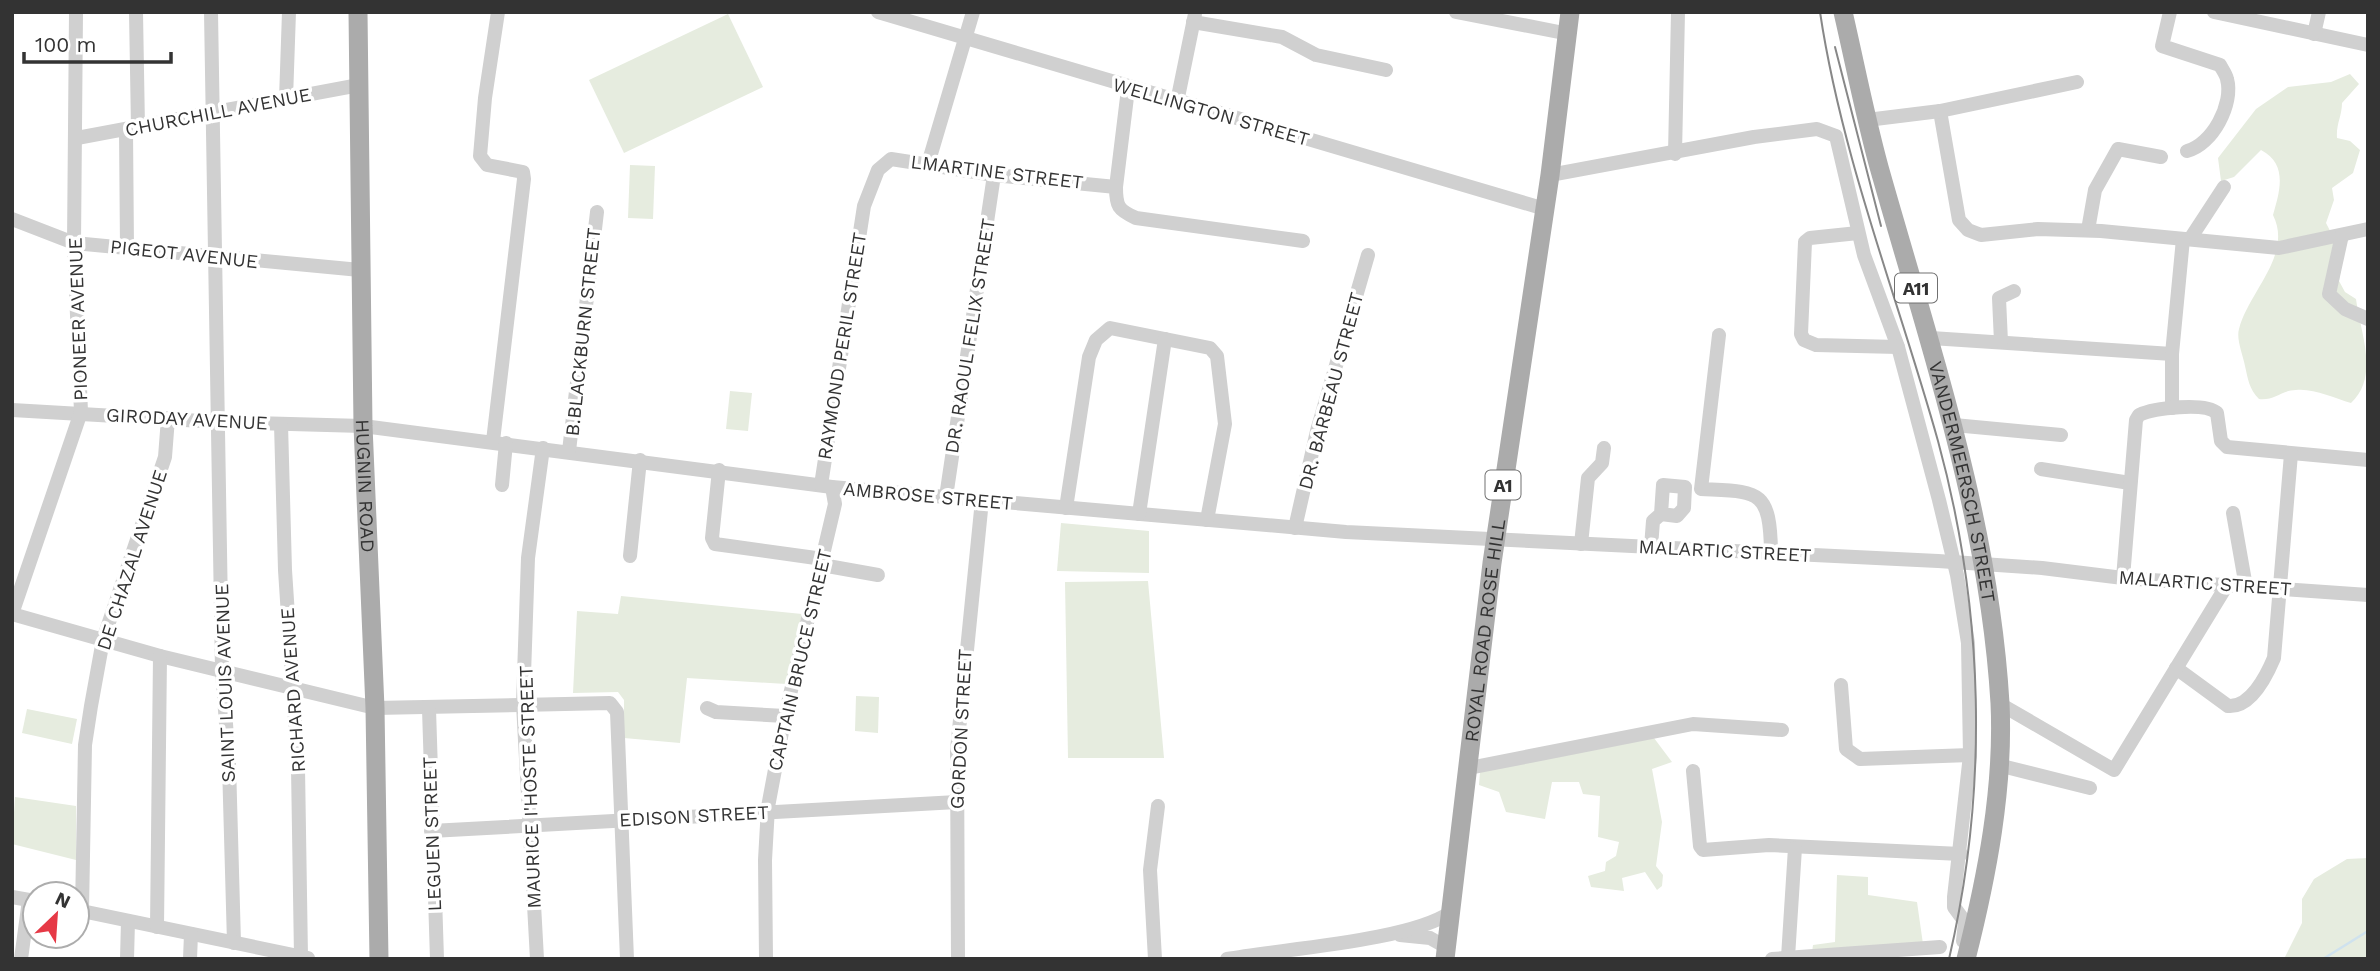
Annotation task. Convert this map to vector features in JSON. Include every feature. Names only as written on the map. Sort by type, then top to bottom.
[{"type":"main road","name":"HUGNIN ROAD","points":[[358,12],[363,426],[375,708],[379,959]]},
{"type":"main road","name":"ROYAL ROAD ROSE HILL","points":[[1446,953],[1496,538],[1550,175],[1570,12]]},
{"type":"main road","name":"VANDERMEERSCH STREET","points":[[1843,12],[1867,120],[1954,425],[1983,564],[2000,704],[1998,765],[1992,839],[1967,957]]},
{"type":"street","name":"PIONEER AVENUE","points":[[12,614],[81,412],[74,243],[76,12]]},
{"type":"street","points":[[127,249],[136,12]]},
{"type":"street","points":[[211,12],[213,113]]},
{"type":"street","points":[[286,99],[289,12]]},
{"type":"street","points":[[498,12],[485,98],[480,156],[487,165],[518,169],[523,172],[524,178],[500,442],[502,485]]},
{"type":"street","name":"WELLINGTON STREET","points":[[878,12],[1128,89],[1545,209]]},
{"type":"street","points":[[928,163],[973,12]]},
{"type":"street","points":[[1456,12],[1569,34]]},
{"type":"street","points":[[1675,154],[1678,12]]},
{"type":"street","points":[[2170,12],[2162,46],[2220,65],[2228,81],[2225,106],[2213,133],[2199,147],[2188,151]]},
{"type":"street","points":[[2214,12],[2368,45]]},
{"type":"street","points":[[2314,34],[2319,12]]},
{"type":"street","points":[[1177,102],[1194,17],[1282,37],[1316,54],[1386,69]]},
{"type":"street","points":[[1867,120],[1940,111],[2077,82]]},
{"type":"street","name":"CHURCHILL AVENUE","points":[[77,138],[359,85]]},
{"type":"street","points":[[1128,89],[1116,187],[1116,203],[1120,211],[1136,218],[1303,241]]},
{"type":"street","points":[[1940,111],[1959,220],[1968,230],[1981,235],[2038,229],[2088,230],[2278,248],[2368,229]]},
{"type":"street","name":"SAINT LOUIS AVENUE","points":[[213,113],[222,670],[229,764],[234,943]]},
{"type":"street","points":[[1550,175],[1675,154],[1754,136],[1817,129],[1829,131],[1836,136],[1858,233],[1898,347],[1954,562],[1968,643],[1970,755],[1954,907],[1965,922],[1963,940],[1967,957]]},
{"type":"street","points":[[2088,230],[2095,190],[2118,149],[2161,157]]},
{"type":"street","name":"LMARTINE STREET","points":[[864,206],[878,170],[891,159],[995,175],[1116,187]]},
{"type":"street","name":"DR. RAOUL FELIX STREET","points":[[946,497],[995,175]]},
{"type":"street","points":[[2172,408],[2172,354],[2186,239],[2224,187]]},
{"type":"street","name":"RAYMOND PERIL STREET","points":[[827,486],[864,206]]},
{"type":"street","name":"B.BLACKBURN STREET","points":[[569,451],[597,212]]},
{"type":"street","name":"PIGEOT AVENUE","points":[[12,219],[74,243],[360,270]]},
{"type":"street","points":[[1858,233],[1810,237],[1805,243],[1801,334],[1804,340],[1816,345],[1898,347]]},
{"type":"street","points":[[2342,235],[2329,293],[2345,309],[2368,319]]},
{"type":"street","name":"DR. BARBEAU STREET","points":[[1295,528],[1317,431],[1368,255]]},
{"type":"street","points":[[2001,342],[1999,298],[2014,291]]},
{"type":"street","points":[[1066,508],[1089,357],[1096,340],[1110,328],[1210,348],[1217,356],[1225,425],[1207,520]]},
{"type":"street","points":[[1702,489],[1719,335]]},
{"type":"street","points":[[1931,338],[2172,354]]},
{"type":"street","points":[[1139,514],[1165,339]]},
{"type":"street","points":[[2123,578],[2136,420],[2146,412],[2172,408],[2213,409],[2217,413],[2221,441],[2227,447],[2368,460]]},
{"type":"street","name":"GIRODAY AVENUE","points":[[12,410],[219,422],[363,426]]},
{"type":"street","name":"DE CHAZAL AVENUE","points":[[81,880],[85,745],[103,640],[165,457],[168,418]]},
{"type":"street","name":"RICHARD AVENUE","points":[[281,424],[305,958]]},
{"type":"street","points":[[1954,425],[2061,435]]},
{"type":"street","name":"AMBROSE STREET","points":[[363,426],[827,486],[1295,528],[1496,538]]},
{"type":"street","name":"MAURICE I'HOSTE STREET","points":[[537,959],[523,704],[528,558],[543,448]]},
{"type":"street","points":[[1581,544],[1588,478],[1602,463],[1604,449]]},
{"type":"street","points":[[2176,668],[2228,706],[2244,703],[2269,671],[2274,659],[2291,454]]},
{"type":"street","points":[[630,556],[640,460]]},
{"type":"street","points":[[2041,469],[2130,482]]},
{"type":"street","points":[[719,470],[712,538],[715,544],[822,562],[878,575]]},
{"type":"street","points":[[1651,547],[1653,521],[1661,514],[1662,485],[1750,492],[1759,499],[1770,528],[1771,552]]},
{"type":"street","name":"CAPTAIN BRUCE STREET","points":[[766,959],[767,813],[785,716],[835,504],[827,486]]},
{"type":"street","points":[[1661,514],[1677,516],[1684,508],[1685,487]]},
{"type":"street","name":"GORDON STREET","points":[[958,959],[957,802],[964,655],[982,500]]},
{"type":"street","points":[[2233,513],[2246,587]]},
{"type":"street","name":"MALARTIC STREET","points":[[1496,538],[1954,562],[2042,568],[2123,578],[2368,594]]},
{"type":"street","points":[[2000,704],[2114,769],[2227,585]]},
{"type":"street","points":[[12,614],[160,656],[375,708],[429,709],[610,703],[617,712],[627,959]]},
{"type":"street","points":[[158,927],[160,656]]},
{"type":"street","points":[[1840,685],[1846,749],[1852,756],[1860,759],[1970,755]]},
{"type":"street","points":[[706,708],[716,712],[785,716]]},
{"type":"street","name":"LEGUEN STREET","points":[[429,709],[437,959]]},
{"type":"street","points":[[1469,768],[1693,724],[1782,730]]},
{"type":"street","points":[[1998,765],[2090,788]]},
{"type":"street","points":[[1693,771],[1702,849],[1769,845],[1961,854]]},
{"type":"street","name":"EDISON STREET","points":[[431,831],[957,802]]},
{"type":"street","points":[[1155,959],[1150,870],[1158,806]]},
{"type":"street","points":[[1788,957],[1795,848]]},
{"type":"street","points":[[1227,959],[1391,934],[1437,921],[1451,912]]},
{"type":"street","points":[[91,913],[234,943],[280,956],[305,958]]},
{"type":"street","points":[[127,959],[128,921]]},
{"type":"street","points":[[190,959],[191,934]]},
{"type":"street","points":[[1391,934],[1430,938],[1446,953]]},
{"type":"street","points":[[1772,959],[1940,947]]},
{"type":"shaded area","points":[[728,14],[763,87],[624,153],[589,80]]},
{"type":"shaded area","points":[[2350,74],[2359,84],[2342,103],[2337,138],[2350,141],[2360,150],[2353,173],[2332,188],[2334,200],[2326,223],[2343,256],[2339,281],[2345,292],[2356,299],[2366,353],[2365,380],[2351,403],[2303,390],[2291,390],[2259,399],[2249,384],[2238,333],[2244,315],[2274,259],[2278,244],[2278,230],[2273,215],[2278,197],[2279,170],[2270,156],[2261,150],[2234,177],[2221,181],[2218,158],[2256,109],[2288,87],[2331,82]]},
{"type":"shaded area","points":[[630,165],[655,166],[653,219],[628,218]]},
{"type":"shaded area","points":[[730,391],[752,393],[748,431],[726,429]]},
{"type":"shaded area","points":[[1061,523],[1149,531],[1149,573],[1057,571]]},
{"type":"shaded area","points":[[1148,581],[1164,758],[1068,758],[1065,582]]},
{"type":"shaded area","points":[[621,596],[802,614],[786,684],[687,678],[680,743],[624,738],[624,700],[618,692],[573,693],[577,611],[618,614]]},
{"type":"shaded area","points":[[856,696],[879,697],[878,733],[855,731]]},
{"type":"shaded area","points":[[27,709],[77,719],[72,744],[22,733]]},
{"type":"shaded area","points":[[1654,738],[1672,762],[1652,769],[1662,822],[1656,866],[1663,875],[1662,886],[1657,890],[1645,872],[1622,878],[1624,891],[1591,887],[1588,876],[1605,871],[1606,862],[1616,856],[1619,842],[1598,837],[1600,796],[1583,794],[1579,782],[1552,782],[1545,819],[1506,812],[1499,792],[1479,785],[1480,772]]},
{"type":"shaded area","points":[[15,797],[76,806],[76,860],[12,844]]},
{"type":"shaded area","points":[[2368,858],[2368,959],[2284,959],[2302,923],[2302,899],[2314,879],[2347,859]]},
{"type":"shaded area","points":[[1837,875],[1868,877],[1868,895],[1917,902],[1923,944],[1812,952],[1813,945],[1835,942]]},
{"type":"waterway","points":[[2323,959],[2368,931]]},
{"type":"tram line","points":[[1820,12],[1856,175],[1938,441],[1965,569],[1976,699],[1975,764],[1971,830],[1949,959]]},
{"type":"tram line","points":[[1835,47],[1881,226]]}]
